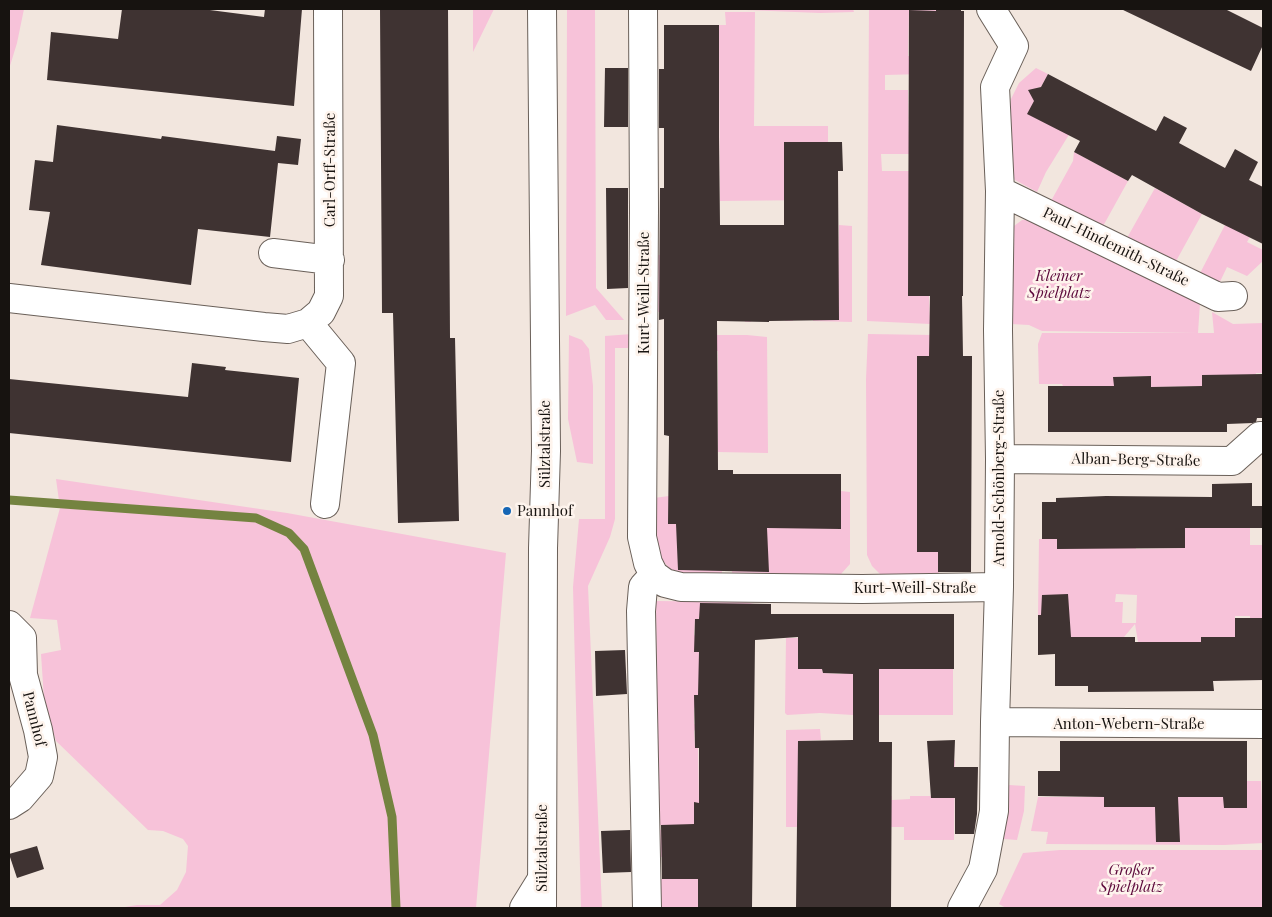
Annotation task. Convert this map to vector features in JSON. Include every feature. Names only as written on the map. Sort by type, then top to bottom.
[{"type":"street","name":"Carl-Orff-Straße","points":[[308,323],[321,312],[329,296],[328,9]]},
{"type":"street","name":"Sülztalstraße","points":[[542,9],[546,450],[543,548],[542,908]]},
{"type":"street","name":"Kurt-Weill-Straße","points":[[643,9],[642,537],[651,569],[665,583],[681,587],[862,589],[998,587]]},
{"type":"street","name":"Arnold-Schönberg-Straße","points":[[965,907],[983,869],[994,811],[1000,459],[998,330],[1000,191],[995,87],[1014,46],[991,9]]},
{"type":"street","name":"Paul-Hindemith-Straße","points":[[1000,191],[1218,297],[1233,296]]},
{"type":"street","points":[[272,253],[330,260]]},
{"type":"street","points":[[9,298],[264,328],[288,329],[308,323],[341,363],[325,504]]},
{"type":"street","name":"Alban-Berg-Straße","points":[[1000,459],[1232,461],[1260,436],[1263,436]]},
{"type":"street","points":[[647,908],[641,611],[643,587],[651,569]]},
{"type":"street","name":"Pannhof","points":[[9,625],[22,638],[23,675],[38,730],[43,757],[39,776],[20,798],[9,805]]},
{"type":"street","name":"Anton-Webern-Straße","points":[[995,722],[1263,724]]},
{"type":"street","points":[[524,908],[542,879]]},
{"type":"green space","points":[[9,9],[24,9],[9,69]]},
{"type":"green space","points":[[473,9],[494,9],[473,52]]},
{"type":"green space","points":[[567,9],[595,9],[596,288],[624,320],[606,320],[595,305],[566,316]]},
{"type":"green space","points":[[721,9],[853,9],[854,12],[820,13]]},
{"type":"green space","points":[[869,9],[936,9],[936,11],[909,11],[908,56],[934,56],[922,74],[885,75],[885,90],[908,90],[909,136],[924,154],[881,154],[882,171],[909,171],[929,296],[930,324],[867,321]]},
{"type":"green space","points":[[725,12],[755,12],[754,126],[828,126],[828,142],[814,200],[720,201],[719,25],[726,25]]},
{"type":"green space","points":[[1036,68],[1048,74],[1041,87],[1036,88],[1031,95],[1078,120],[1046,172],[1037,192],[1015,180],[1009,171],[1007,134],[1011,99],[1019,83]]},
{"type":"green space","points":[[1074,152],[1128,181],[1102,228],[1051,201],[1073,161]]},
{"type":"green space","points":[[1155,188],[1202,214],[1175,263],[1127,238]]},
{"type":"green space","name":"Kleiner Spielplatz","points":[[1022,220],[1030,220],[1200,303],[1198,333],[1042,331],[1029,325],[1011,324],[1014,226]]},
{"type":"green space","points":[[839,225],[852,226],[852,322],[813,321],[813,308],[793,307],[793,321],[785,321],[785,308],[752,309],[751,322],[745,322],[745,311],[688,320],[664,319],[663,312],[653,312],[654,255],[838,280]]},
{"type":"green space","points":[[1225,225],[1250,237],[1247,242],[1263,250],[1263,261],[1247,276],[1227,267],[1218,286],[1198,277]]},
{"type":"green space","points":[[1212,312],[1233,324],[1263,323],[1263,373],[1256,373],[1255,378],[1202,375],[1202,386],[1151,387],[1151,376],[1114,377],[1114,386],[1039,384],[1038,344],[1042,333],[1214,333]]},
{"type":"green space","points":[[632,334],[628,348],[615,348],[615,519],[610,537],[588,586],[602,908],[581,908],[573,587],[579,519],[605,519],[605,336]]},
{"type":"green space","points":[[868,334],[932,335],[938,356],[917,357],[917,401],[957,507],[917,507],[917,552],[938,552],[939,574],[971,573],[972,578],[881,575],[872,566],[867,555],[866,379]]},
{"type":"green space","points":[[569,335],[582,340],[589,349],[593,386],[593,464],[577,462],[568,419]]},
{"type":"green space","points":[[704,335],[767,337],[768,453],[718,452],[718,351],[702,351]]},
{"type":"green space","points":[[56,479],[287,513],[506,553],[476,908],[119,908],[137,905],[160,905],[177,890],[186,872],[188,846],[183,839],[163,831],[148,830],[56,741],[44,699],[41,654],[61,650],[57,620],[30,618],[60,508]]},
{"type":"green space","points":[[841,491],[850,492],[850,564],[841,574],[829,577],[732,578],[732,568],[722,568],[722,578],[676,576],[656,553],[654,498],[669,496],[669,524],[732,528],[795,528]]},
{"type":"green space","points":[[1135,526],[1136,549],[1184,548],[1185,527],[1250,528],[1250,545],[1263,545],[1263,626],[1250,626],[1250,616],[1235,616],[1235,641],[1219,637],[1202,637],[1201,642],[1138,642],[1135,624],[1124,637],[1064,637],[1064,616],[1038,615],[1039,539],[1057,539],[1057,548]],"holes":[[[1116,594],[1137,595],[1136,623],[1122,623],[1123,602],[1115,602]]]},
{"type":"green space","points":[[656,601],[746,602],[754,604],[699,615],[699,619],[695,619],[694,635],[699,636],[699,705],[694,708],[694,724],[699,725],[694,731],[695,747],[698,748],[699,803],[694,803],[698,866],[698,908],[659,908],[658,879],[667,879],[670,857],[658,857],[658,830],[666,830],[666,825],[658,825]]},
{"type":"green space","points":[[786,638],[798,638],[798,669],[822,669],[823,673],[840,674],[866,669],[935,669],[953,654],[953,715],[879,715],[853,706],[853,715],[820,713],[787,715],[785,713]]},
{"type":"green space","points":[[820,729],[821,740],[798,741],[798,795],[892,796],[892,800],[910,799],[910,796],[935,796],[935,760],[955,760],[954,840],[904,840],[904,827],[891,827],[817,841],[797,840],[797,827],[786,827],[786,730]]},
{"type":"green space","points":[[1247,781],[1261,781],[1263,843],[1224,845],[1046,844],[1048,832],[1031,831],[1038,797],[1104,797],[1105,807],[1130,807],[1131,796],[1247,797]]},
{"type":"green space","points":[[1009,785],[1025,786],[1024,811],[1017,840],[1004,839]]},
{"type":"green space","name":"Großer Spielplatz","points":[[1060,850],[1263,850],[1263,908],[1006,908],[999,904],[1023,853]]},
{"type":"building","points":[[122,9],[202,9],[264,17],[265,9],[302,9],[294,106],[47,80],[51,32],[118,39]]},
{"type":"building","points":[[380,9],[448,9],[450,338],[455,338],[459,521],[398,523],[393,313],[382,313]]},
{"type":"building","points":[[936,9],[961,9],[961,11],[964,11],[962,296],[963,356],[972,356],[971,572],[938,572],[938,552],[917,552],[917,356],[929,356],[930,296],[908,296],[909,10],[936,11]]},
{"type":"building","points":[[1121,9],[1225,9],[1263,28],[1263,45],[1251,71]]},
{"type":"building","points":[[664,25],[719,25],[720,225],[784,225],[784,142],[842,142],[843,171],[838,171],[839,320],[717,321],[718,470],[733,470],[733,474],[841,474],[841,529],[767,528],[769,572],[678,570],[676,524],[668,524],[669,436],[664,435],[664,319],[659,320],[660,188],[664,188],[664,128],[659,128],[659,69],[664,69]]},
{"type":"building","points":[[605,68],[628,68],[628,127],[604,127]]},
{"type":"building","points":[[1048,74],[1156,131],[1164,116],[1187,128],[1179,143],[1225,168],[1235,149],[1258,162],[1249,180],[1263,187],[1263,244],[1202,214],[1132,175],[1128,181],[1074,152],[1080,141],[1027,114],[1034,101],[1028,90],[1041,87]]},
{"type":"building","points":[[57,125],[161,139],[162,136],[275,151],[277,136],[301,139],[298,165],[278,163],[270,237],[198,229],[191,285],[41,265],[50,212],[29,210],[35,160],[53,162]]},
{"type":"building","points":[[606,188],[628,188],[628,288],[607,289]]},
{"type":"building","points":[[192,363],[226,367],[225,370],[299,378],[291,462],[9,433],[9,379],[188,397]]},
{"type":"building","points":[[1263,374],[1263,418],[1257,418],[1256,422],[1253,423],[1227,424],[1227,432],[1048,432],[1048,386],[1114,386],[1113,377],[1151,376],[1151,387],[1202,386],[1202,375]]},
{"type":"building","points":[[1252,483],[1252,506],[1263,506],[1263,528],[1185,528],[1185,548],[1057,549],[1057,539],[1042,539],[1042,502],[1056,502],[1056,498],[1106,496],[1212,497],[1212,484]]},
{"type":"building","points":[[1068,594],[1071,637],[1135,637],[1135,642],[1201,642],[1201,637],[1235,637],[1235,618],[1263,618],[1263,680],[1213,681],[1214,691],[1088,692],[1088,686],[1055,686],[1055,654],[1038,655],[1038,615],[1041,615],[1042,595]]},
{"type":"building","points":[[700,603],[771,604],[771,614],[954,614],[954,669],[879,669],[879,742],[892,742],[891,908],[796,908],[798,741],[853,740],[853,674],[823,673],[822,669],[798,669],[798,637],[755,640],[752,908],[698,908],[698,879],[662,879],[661,825],[694,824],[694,802],[699,803],[699,748],[695,748],[694,695],[698,695],[699,652],[694,652],[695,619],[699,619]]},
{"type":"building","points":[[625,650],[627,694],[596,696],[595,651]]},
{"type":"building","points":[[955,740],[954,767],[978,767],[977,814],[974,834],[955,834],[955,798],[931,798],[927,741]]},
{"type":"building","points":[[1060,741],[1247,741],[1247,808],[1224,808],[1223,797],[1178,797],[1180,842],[1156,842],[1155,807],[1104,807],[1104,797],[1038,796],[1038,771],[1060,771]]},
{"type":"building","points":[[630,830],[631,872],[603,873],[601,831]]},
{"type":"building","points":[[37,846],[44,869],[17,878],[9,854]]},
{"type":"waterway","points":[[9,500],[256,518],[289,533],[304,549],[373,735],[392,817],[396,908]]},
{"type":"place","name":"Pannhof","points":[[507,511]]}]
